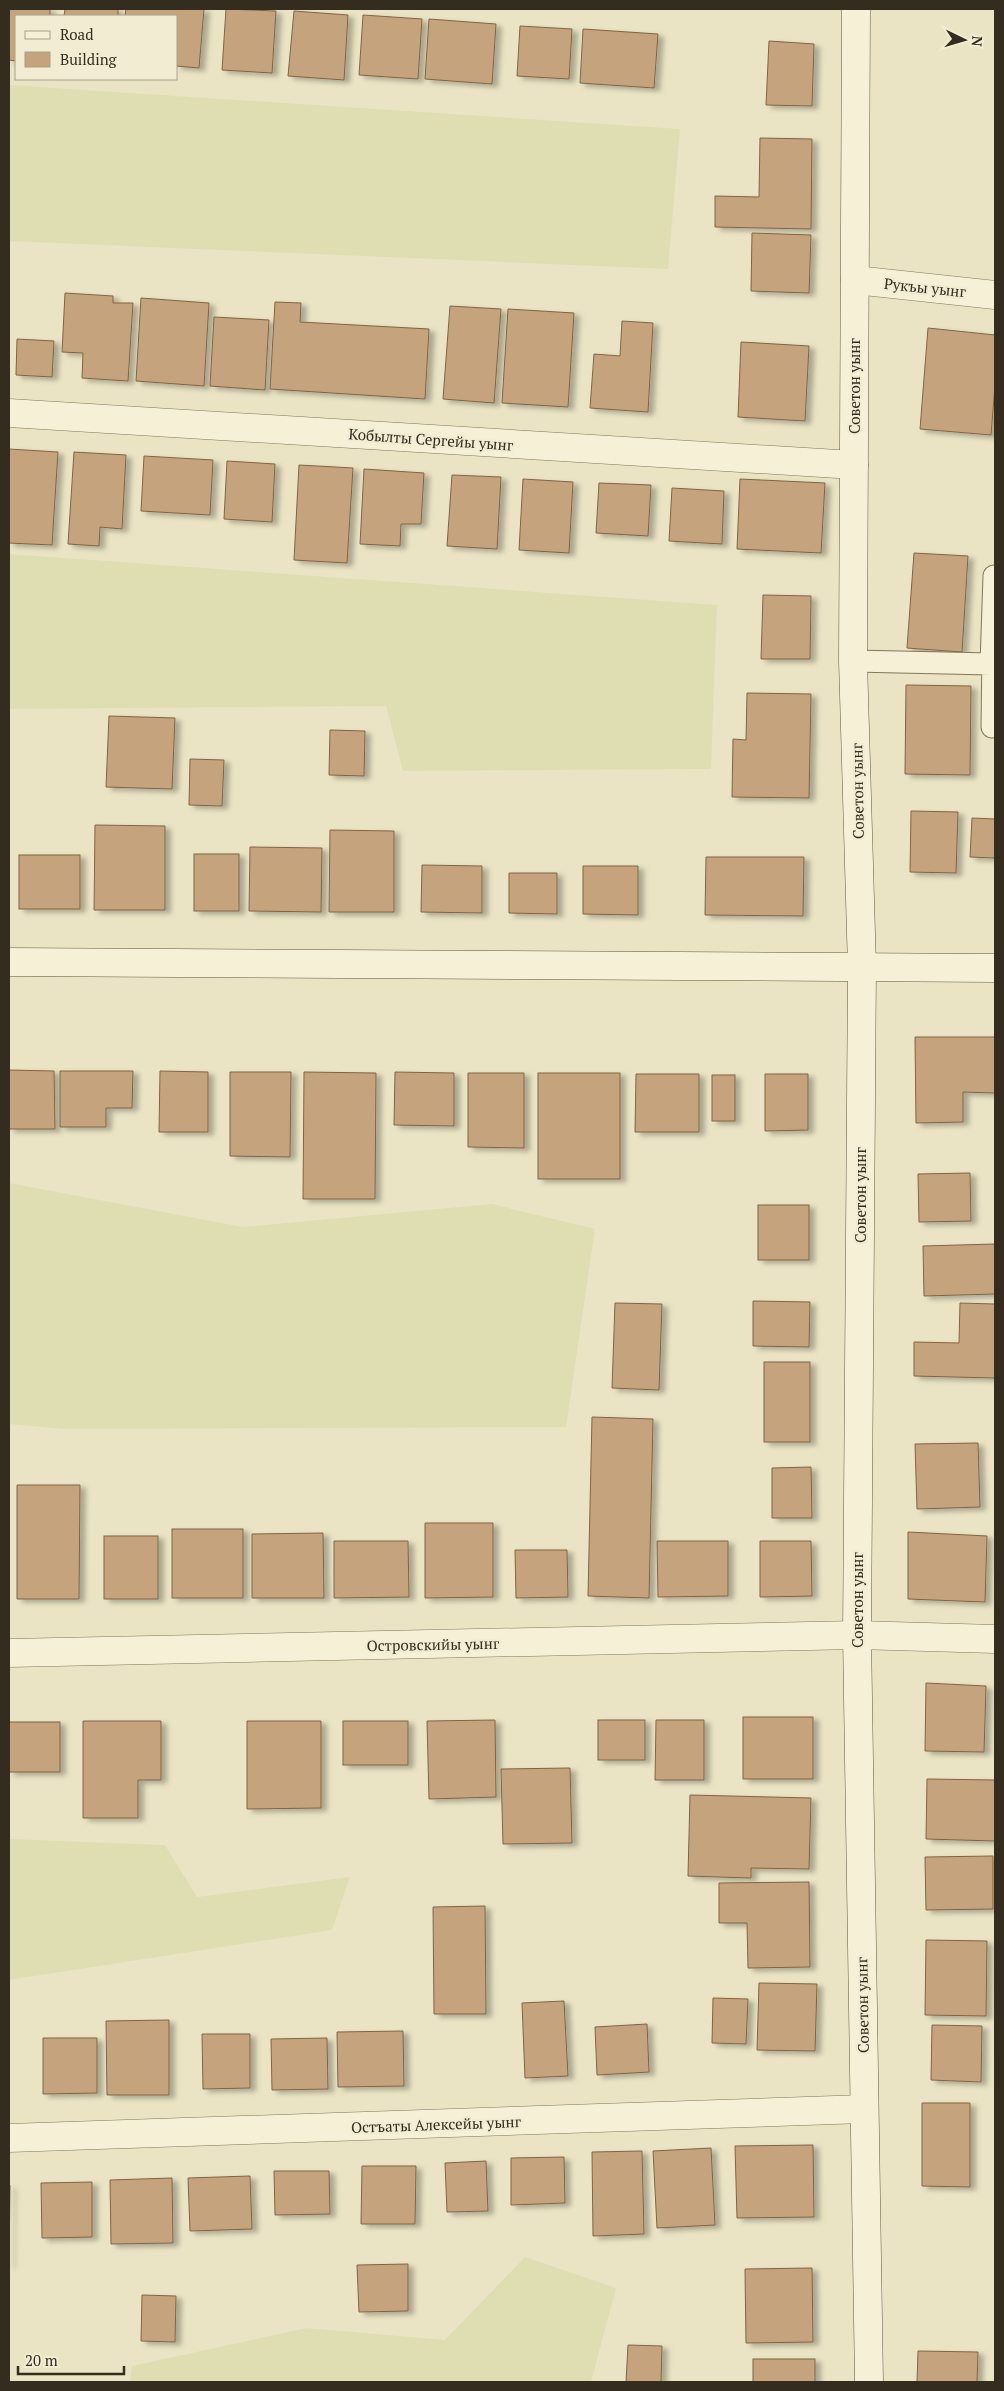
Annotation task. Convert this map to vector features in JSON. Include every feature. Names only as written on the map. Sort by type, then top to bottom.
[{"type":"street","name":"Советон уынг","points":[[856,9],[853,661],[862,967],[856,1635],[869,2382]]},
{"type":"street","name":"Рукъы уынг","points":[[855,280],[995,295]]},
{"type":"street","name":"Кобылты Сергейы уынг","points":[[9,413],[854,465]]},
{"type":"street","points":[[9,962],[995,968]]},
{"type":"street","name":"Островскийы уынг","points":[[9,1653],[856,1635],[995,1639]]},
{"type":"street","name":"Остъаты Алексейы уынг","points":[[9,2138],[864,2109]]},
{"type":"lane","points":[[853,661],[991,664],[994,576],[992,727]]},
{"type":"green space","points":[[9,85],[680,129],[668,269],[9,241]]},
{"type":"green space","points":[[9,554],[717,605],[711,769],[403,771],[386,706],[9,709]]},
{"type":"green space","points":[[9,1183],[243,1227],[492,1204],[595,1229],[566,1427],[65,1429],[9,1424]]},
{"type":"green space","points":[[9,1839],[165,1845],[197,1897],[350,1877],[332,1930],[9,1980]]},
{"type":"green space","points":[[525,2257],[616,2288],[591,2382],[130,2382],[132,2366],[307,2328],[445,2340]]},
{"type":"building","points":[[9,9],[50,9],[50,15],[15,15],[15,61],[9,60]]},
{"type":"building","points":[[65,9],[118,9],[118,15],[64,15]]},
{"type":"building","points":[[126,9],[204,9],[199,68],[178,66],[178,15],[125,15]]},
{"type":"building","points":[[226,9],[276,11],[272,73],[222,70]]},
{"type":"building","points":[[294,11],[348,15],[344,80],[288,76]]},
{"type":"building","points":[[363,15],[422,19],[418,79],[359,75]]},
{"type":"building","points":[[429,19],[496,24],[492,84],[425,79]]},
{"type":"building","points":[[520,26],[572,29],[569,79],[517,76]]},
{"type":"building","points":[[583,29],[658,34],[654,88],[580,83]]},
{"type":"building","points":[[769,41],[814,44],[812,106],[766,105]]},
{"type":"building","points":[[760,138],[812,139],[811,229],[715,227],[715,196],[759,197]]},
{"type":"building","points":[[752,233],[811,235],[809,293],[751,291]]},
{"type":"building","points":[[65,293],[113,296],[113,303],[133,303],[128,381],[82,378],[83,353],[62,352]]},
{"type":"building","points":[[141,298],[209,303],[204,386],[136,381]]},
{"type":"building","points":[[275,302],[301,303],[300,322],[429,329],[425,399],[270,389]]},
{"type":"building","points":[[450,306],[501,309],[494,403],[443,399]]},
{"type":"building","points":[[508,309],[574,313],[568,407],[502,403]]},
{"type":"building","points":[[214,317],[269,320],[265,390],[210,386]]},
{"type":"building","points":[[622,321],[653,323],[648,412],[590,408],[594,354],[620,356]]},
{"type":"building","points":[[928,328],[995,335],[995,385],[991,435],[920,429]]},
{"type":"building","points":[[17,339],[54,341],[52,377],[16,375]]},
{"type":"building","points":[[741,342],[809,346],[805,421],[738,417]]},
{"type":"building","points":[[9,449],[58,452],[52,545],[9,543]]},
{"type":"building","points":[[74,452],[126,455],[122,529],[100,527],[99,546],[68,544]]},
{"type":"building","points":[[144,456],[213,460],[210,515],[141,511]]},
{"type":"building","points":[[227,461],[275,464],[272,522],[224,519]]},
{"type":"building","points":[[299,465],[353,468],[347,563],[294,560]]},
{"type":"building","points":[[364,469],[424,473],[421,524],[401,524],[400,546],[360,544]]},
{"type":"building","points":[[452,475],[501,477],[497,549],[447,546]]},
{"type":"building","points":[[523,479],[573,482],[569,553],[519,550]]},
{"type":"building","points":[[740,479],[825,483],[821,553],[737,549]]},
{"type":"building","points":[[599,483],[651,485],[648,536],[596,533]]},
{"type":"building","points":[[672,488],[724,491],[722,544],[669,541]]},
{"type":"building","points":[[914,553],[968,556],[962,652],[907,648]]},
{"type":"building","points":[[763,595],[811,596],[810,659],[761,659]]},
{"type":"building","points":[[906,685],[971,686],[970,775],[905,774]]},
{"type":"building","points":[[747,693],[811,694],[809,798],[732,797],[733,739],[746,740]]},
{"type":"building","points":[[109,716],[175,718],[172,789],[106,787]]},
{"type":"building","points":[[330,730],[365,731],[364,776],[329,775]]},
{"type":"building","points":[[190,759],[224,760],[222,806],[189,805]]},
{"type":"building","points":[[911,811],[958,812],[956,873],[910,872]]},
{"type":"building","points":[[972,818],[995,819],[995,858],[970,857]]},
{"type":"building","points":[[95,825],[165,826],[165,910],[94,910]]},
{"type":"building","points":[[330,830],[394,831],[394,912],[329,912]]},
{"type":"building","points":[[250,847],[322,848],[321,912],[249,911]]},
{"type":"building","points":[[194,854],[239,854],[239,911],[194,911]]},
{"type":"building","points":[[19,855],[80,855],[80,909],[19,909]]},
{"type":"building","points":[[706,857],[804,857],[803,916],[705,915]]},
{"type":"building","points":[[422,865],[482,866],[482,913],[421,912]]},
{"type":"building","points":[[583,866],[638,866],[638,915],[583,914]]},
{"type":"building","points":[[509,873],[557,873],[557,914],[509,913]]},
{"type":"building","points":[[915,1037],[995,1037],[995,1093],[963,1092],[963,1122],[916,1123]]},
{"type":"building","points":[[9,1070],[54,1071],[55,1129],[9,1129]]},
{"type":"building","points":[[60,1071],[133,1071],[132,1108],[106,1108],[106,1127],[60,1127]]},
{"type":"building","points":[[160,1071],[208,1072],[208,1132],[159,1132]]},
{"type":"building","points":[[230,1072],[291,1072],[290,1157],[230,1156]]},
{"type":"building","points":[[304,1072],[376,1073],[375,1199],[303,1199]]},
{"type":"building","points":[[395,1072],[454,1073],[454,1126],[394,1125]]},
{"type":"building","points":[[468,1073],[524,1073],[524,1148],[468,1147]]},
{"type":"building","points":[[538,1073],[620,1073],[620,1179],[538,1179]]},
{"type":"building","points":[[636,1074],[699,1074],[699,1132],[635,1132]]},
{"type":"building","points":[[765,1074],[808,1074],[808,1130],[765,1131]]},
{"type":"building","points":[[712,1075],[735,1075],[735,1121],[712,1121]]},
{"type":"building","points":[[970,1173],[971,1221],[919,1222],[918,1174]]},
{"type":"building","points":[[758,1205],[809,1205],[809,1260],[758,1260]]},
{"type":"building","points":[[995,1244],[995,1294],[924,1296],[923,1246]]},
{"type":"building","points":[[753,1301],[810,1302],[809,1347],[753,1346]]},
{"type":"building","points":[[615,1303],[662,1304],[659,1390],[612,1388]]},
{"type":"building","points":[[960,1303],[995,1304],[995,1378],[914,1376],[914,1342],[959,1343]]},
{"type":"building","points":[[764,1362],[810,1362],[810,1442],[764,1442]]},
{"type":"building","points":[[592,1417],[653,1419],[649,1598],[588,1596]]},
{"type":"building","points":[[978,1443],[980,1507],[917,1509],[915,1444]]},
{"type":"building","points":[[811,1467],[812,1518],[772,1518],[772,1468]]},
{"type":"building","points":[[17,1485],[80,1485],[79,1599],[17,1599]]},
{"type":"building","points":[[425,1523],[493,1523],[493,1597],[425,1598]]},
{"type":"building","points":[[172,1529],[243,1529],[243,1598],[172,1598]]},
{"type":"building","points":[[908,1532],[987,1536],[985,1602],[908,1599]]},
{"type":"building","points":[[323,1533],[324,1598],[252,1598],[252,1534]]},
{"type":"building","points":[[104,1536],[158,1536],[158,1599],[104,1599]]},
{"type":"building","points":[[334,1541],[408,1541],[409,1597],[334,1598]]},
{"type":"building","points":[[657,1541],[728,1541],[728,1596],[658,1597]]},
{"type":"building","points":[[760,1541],[811,1541],[812,1596],[760,1597]]},
{"type":"building","points":[[515,1550],[567,1550],[568,1597],[516,1598]]},
{"type":"building","points":[[926,1683],[986,1686],[984,1752],[925,1751]]},
{"type":"building","points":[[743,1717],[813,1717],[813,1779],[743,1779]]},
{"type":"building","points":[[495,1720],[496,1797],[429,1799],[427,1721]]},
{"type":"building","points":[[598,1720],[645,1720],[645,1760],[598,1760]]},
{"type":"building","points":[[656,1720],[704,1720],[704,1780],[655,1780]]},
{"type":"building","points":[[83,1721],[161,1721],[161,1780],[138,1780],[138,1818],[83,1818]]},
{"type":"building","points":[[247,1721],[321,1721],[321,1808],[247,1809]]},
{"type":"building","points":[[343,1721],[408,1721],[408,1765],[343,1765]]},
{"type":"building","points":[[9,1722],[60,1722],[60,1772],[9,1772]]},
{"type":"building","points":[[570,1768],[572,1843],[503,1844],[501,1769]]},
{"type":"building","points":[[927,1779],[995,1780],[995,1841],[926,1839]]},
{"type":"building","points":[[690,1795],[811,1798],[809,1869],[751,1868],[751,1878],[688,1876]]},
{"type":"building","points":[[993,1856],[993,1909],[926,1910],[925,1857]]},
{"type":"building","points":[[809,1882],[810,1967],[748,1968],[747,1923],[719,1923],[719,1883]]},
{"type":"building","points":[[485,1906],[486,2014],[434,2014],[433,1907]]},
{"type":"building","points":[[926,1940],[987,1941],[986,2016],[925,2015]]},
{"type":"building","points":[[759,1983],[817,1984],[815,2051],[757,2050]]},
{"type":"building","points":[[713,1998],[748,1999],[746,2044],[712,2043]]},
{"type":"building","points":[[564,2001],[568,2076],[525,2078],[522,2003]]},
{"type":"building","points":[[169,2020],[169,2095],[107,2095],[106,2021]]},
{"type":"building","points":[[647,2024],[649,2072],[597,2075],[595,2027]]},
{"type":"building","points":[[932,2025],[982,2026],[981,2082],[931,2080]]},
{"type":"building","points":[[403,2031],[404,2086],[338,2087],[337,2032]]},
{"type":"building","points":[[202,2034],[250,2034],[250,2088],[203,2089]]},
{"type":"building","points":[[43,2038],[97,2038],[97,2093],[43,2094]]},
{"type":"building","points":[[327,2038],[328,2089],[272,2090],[271,2039]]},
{"type":"building","points":[[922,2103],[970,2103],[970,2187],[922,2186]]},
{"type":"building","points":[[813,2145],[814,2217],[737,2218],[735,2146]]},
{"type":"building","points":[[711,2148],[715,2225],[657,2228],[653,2151]]},
{"type":"building","points":[[642,2151],[644,2234],[593,2236],[592,2152]]},
{"type":"building","points":[[564,2157],[565,2203],[511,2205],[511,2158]]},
{"type":"building","points":[[486,2161],[488,2211],[447,2212],[445,2163]]},
{"type":"building","points":[[362,2166],[416,2166],[415,2224],[361,2224]]},
{"type":"building","points":[[274,2171],[329,2171],[330,2214],[275,2215]]},
{"type":"building","points":[[250,2176],[252,2229],[190,2231],[188,2178]]},
{"type":"building","points":[[172,2178],[173,2243],[111,2244],[110,2180]]},
{"type":"building","points":[[92,2182],[92,2237],[42,2238],[41,2183]]},
{"type":"building","points":[[9,2185],[10,2185],[9,2266]]},
{"type":"building","points":[[408,2264],[408,2311],[359,2312],[357,2265]]},
{"type":"building","points":[[812,2268],[813,2342],[746,2343],[745,2269]]},
{"type":"building","points":[[142,2295],[176,2296],[175,2342],[141,2341]]},
{"type":"building","points":[[628,2345],[662,2346],[661,2382],[626,2382]]},
{"type":"building","points":[[918,2351],[978,2352],[977,2382],[917,2382]]},
{"type":"building","points":[[753,2359],[815,2359],[815,2382],[753,2382]]}]
